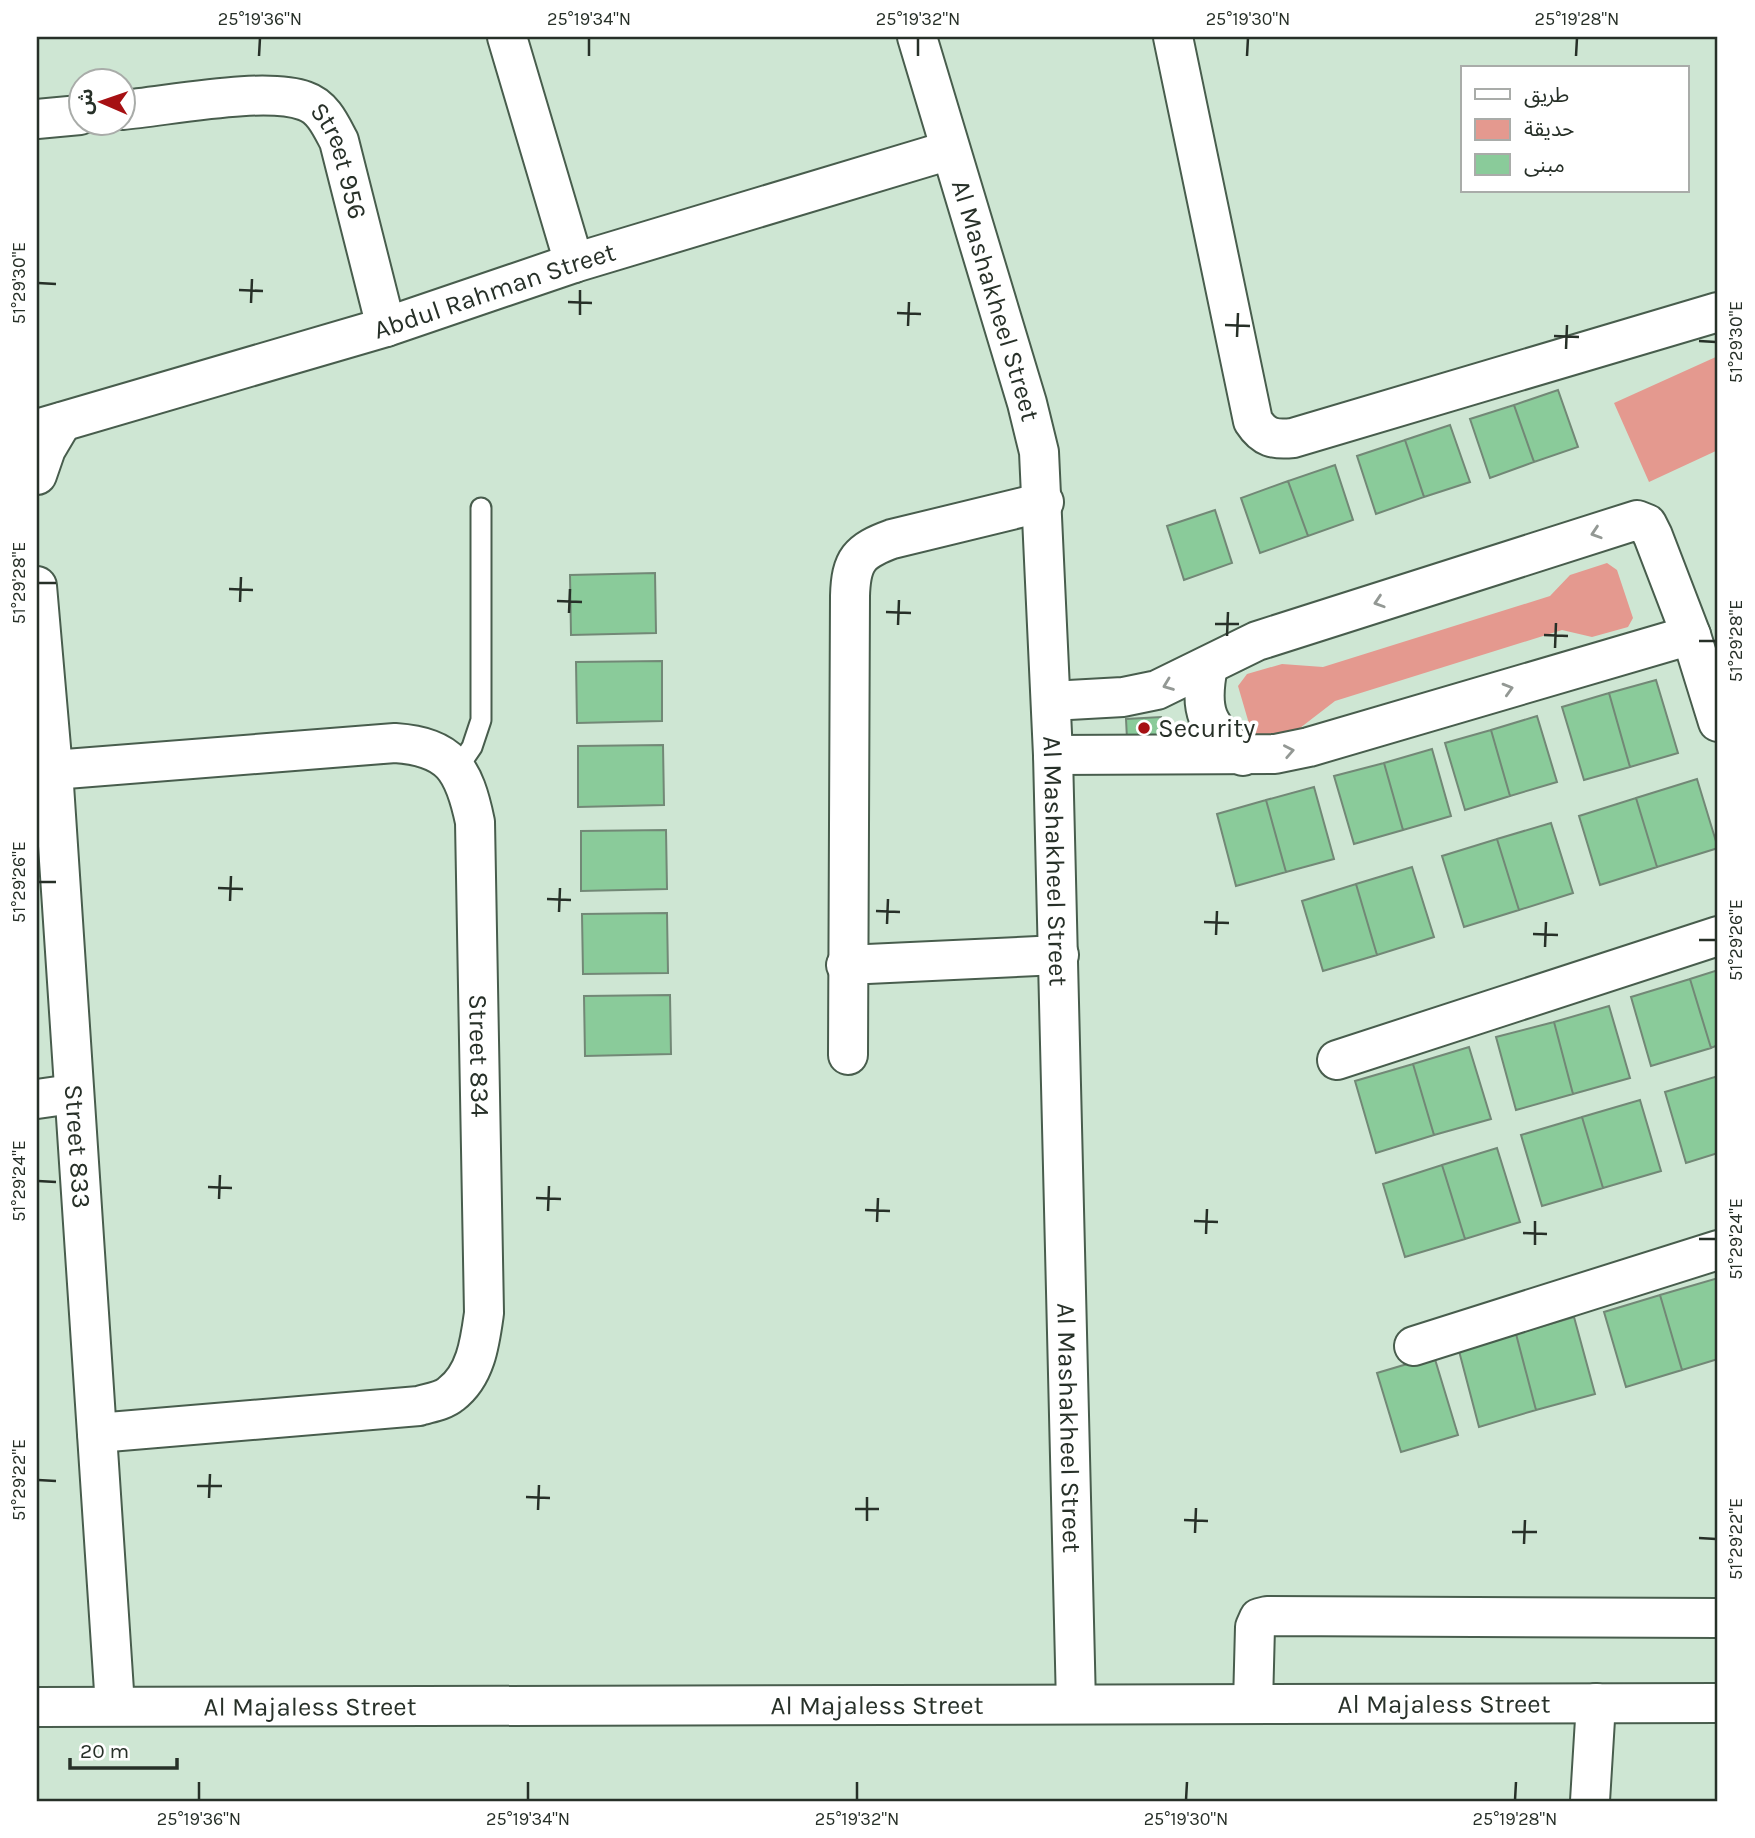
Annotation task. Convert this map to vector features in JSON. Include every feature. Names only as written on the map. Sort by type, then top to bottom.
[{"type":"street","points":[[507,37],[574,262]]},
{"type":"street","name":"Al Mashakheel Street","points":[[917,37],[1027,403],[1039,452],[1044,502],[1059,955],[1076,1704]]},
{"type":"street","points":[[1173,37],[1253,421],[1262,434],[1277,440],[1293,438],[1718,312]]},
{"type":"street","name":"Street 956","points":[[136,109],[256,96],[283,97],[307,101],[325,116],[339,141],[386,327]]},
{"type":"street","points":[[37,119],[66,116]]},
{"type":"street","name":"Abdul Rahman Street","points":[[49,425],[386,327],[574,262],[950,150]]},
{"type":"street","points":[[37,475],[46,449],[49,425]]},
{"type":"street","points":[[848,1055],[846,965],[850,596],[856,559],[871,547],[892,539],[1044,502]]},
{"type":"street","points":[[1051,701],[1123,698],[1157,690],[1257,641],[1631,521],[1642,520],[1653,536],[1691,635],[1718,722]]},
{"type":"street","name":"Street 833","points":[[37,586],[53,770],[55,1097],[97,1433],[114,1706]]},
{"type":"street","points":[[1053,755],[1205,752],[1275,754],[1309,747],[1691,635]]},
{"type":"street","points":[[1208,666],[1204,706],[1209,723],[1220,737],[1243,755]]},
{"type":"street","points":[[53,770],[395,743],[438,751],[457,769]]},
{"type":"street","name":"Street 834","points":[[97,1433],[419,1406],[449,1396],[467,1377],[480,1345],[484,1299],[475,822],[469,792],[457,769]]},
{"type":"street","points":[[1337,1060],[1718,936]]},
{"type":"street","points":[[846,965],[1059,955]]},
{"type":"street","points":[[1414,1346],[1718,1250]]},
{"type":"street","points":[[1253,1704],[1255,1627],[1259,1618],[1267,1616],[1718,1618]]},
{"type":"street","points":[[1590,1801],[1597,1703]]},
{"type":"street","name":"Al Majaless Street","points":[[37,1707],[1718,1703]]},
{"type":"lane","points":[[457,769],[472,747],[481,720],[481,508]]},
{"type":"green space","points":[[1718,356],[1718,450],[1649,482],[1614,403]]},
{"type":"green space","points":[[1607,563],[1617,570],[1633,618],[1628,627],[1592,637],[1562,630],[1335,701],[1300,728],[1267,738],[1252,734],[1238,686],[1247,674],[1282,664],[1323,667],[1550,596],[1570,575]]},
{"type":"building","points":[[1558,390],[1578,447],[1534,462],[1514,405]]},
{"type":"building","points":[[1514,405],[1534,462],[1490,478],[1470,419]]},
{"type":"building","points":[[1450,425],[1470,482],[1424,497],[1405,440]]},
{"type":"building","points":[[1405,440],[1424,497],[1376,514],[1357,456]]},
{"type":"building","points":[[1335,465],[1353,520],[1308,536],[1288,481]]},
{"type":"building","points":[[1288,481],[1308,536],[1260,553],[1241,498]]},
{"type":"building","points":[[1215,510],[1232,563],[1184,580],[1167,526]]},
{"type":"building","points":[[655,573],[656,633],[571,635],[570,575]]},
{"type":"building","points":[[662,661],[662,721],[577,723],[576,662]]},
{"type":"building","points":[[1656,680],[1678,753],[1630,767],[1609,693]]},
{"type":"building","points":[[1609,693],[1630,767],[1584,780],[1562,707]]},
{"type":"building","points":[[1537,716],[1557,782],[1510,796],[1491,730]]},
{"type":"building","name":"Security","points":[[1161,717],[1162,737],[1127,739],[1126,719]]},
{"type":"building","points":[[1491,730],[1510,796],[1465,810],[1445,743]]},
{"type":"building","points":[[663,745],[664,805],[578,807],[578,746]]},
{"type":"building","points":[[1432,749],[1451,816],[1403,830],[1384,763]]},
{"type":"building","points":[[1384,763],[1403,830],[1354,844],[1334,776]]},
{"type":"building","points":[[1697,779],[1718,848],[1657,867],[1636,798]]},
{"type":"building","points":[[1314,787],[1334,859],[1286,872],[1266,800]]},
{"type":"building","points":[[1636,798],[1657,867],[1600,885],[1579,816]]},
{"type":"building","points":[[1266,800],[1286,872],[1236,886],[1217,814]]},
{"type":"building","points":[[1551,823],[1573,893],[1519,910],[1497,839]]},
{"type":"building","points":[[666,830],[667,889],[581,891],[581,831]]},
{"type":"building","points":[[1497,839],[1519,910],[1464,927],[1442,856]]},
{"type":"building","points":[[1412,867],[1434,937],[1377,955],[1356,884]]},
{"type":"building","points":[[1356,884],[1377,955],[1323,971],[1302,901]]},
{"type":"building","points":[[667,913],[668,973],[583,974],[582,914]]},
{"type":"building","points":[[1718,970],[1718,1045],[1711,1048],[1690,979]]},
{"type":"building","points":[[1690,979],[1711,1048],[1651,1066],[1631,997]]},
{"type":"building","points":[[670,995],[671,1054],[585,1056],[584,996]]},
{"type":"building","points":[[1609,1006],[1630,1078],[1573,1094],[1554,1022]]},
{"type":"building","points":[[1554,1022],[1573,1094],[1516,1110],[1496,1037]]},
{"type":"building","points":[[1469,1047],[1491,1119],[1434,1135],[1413,1064]]},
{"type":"building","points":[[1413,1064],[1434,1135],[1376,1153],[1355,1081]]},
{"type":"building","points":[[1718,1076],[1718,1153],[1686,1163],[1665,1092]]},
{"type":"building","points":[[1640,1100],[1661,1171],[1603,1188],[1582,1117]]},
{"type":"building","points":[[1582,1117],[1603,1188],[1542,1206],[1521,1135]]},
{"type":"building","points":[[1497,1148],[1520,1222],[1465,1239],[1442,1165]]},
{"type":"building","points":[[1442,1165],[1465,1239],[1405,1257],[1383,1184]]},
{"type":"building","points":[[1718,1278],[1718,1359],[1682,1370],[1660,1295]]},
{"type":"building","points":[[1660,1295],[1682,1370],[1626,1387],[1604,1312]]},
{"type":"building","points":[[1574,1317],[1595,1394],[1536,1410],[1516,1334]]},
{"type":"building","points":[[1516,1334],[1536,1410],[1479,1427],[1459,1351]]},
{"type":"building","points":[[1434,1356],[1458,1435],[1401,1452],[1377,1373]]},
{"type":"place","name":"Security","points":[[1144,728]]}]
